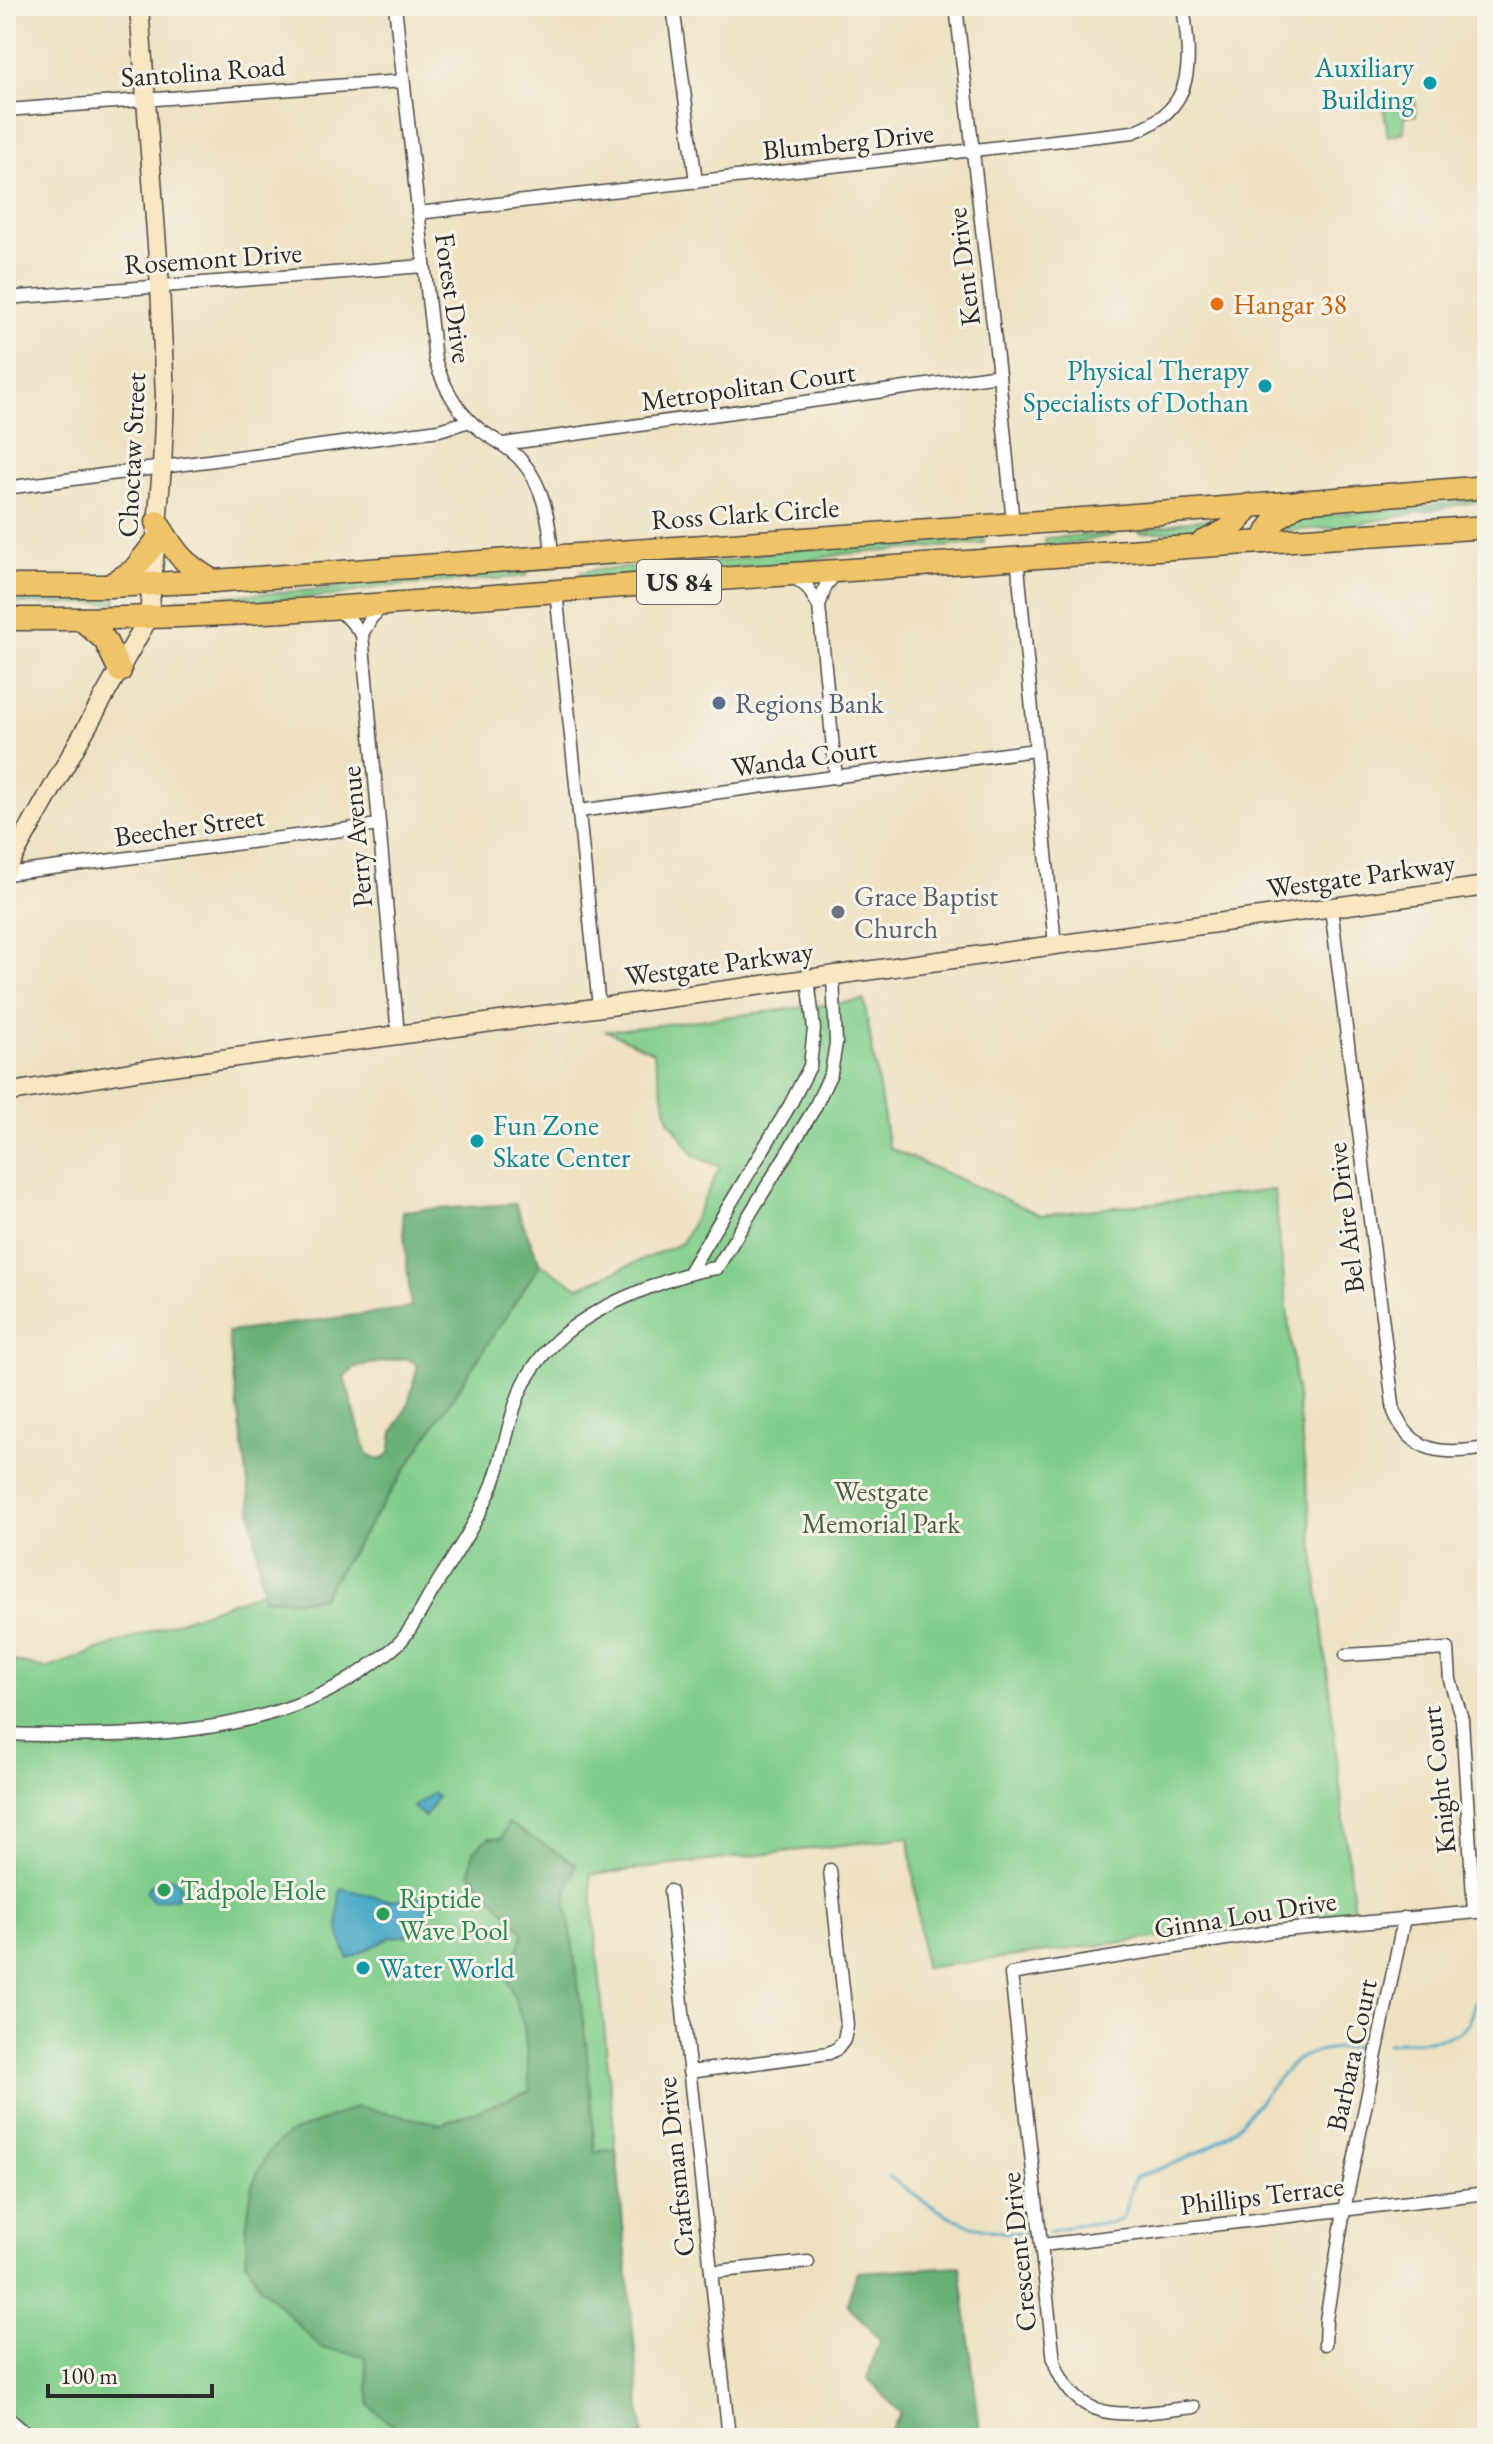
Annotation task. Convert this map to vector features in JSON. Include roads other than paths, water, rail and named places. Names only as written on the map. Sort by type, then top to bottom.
[{"type":"highway","name":"Ross Clark Circle","points":[[6,586],[110,586],[213,581],[1487,487]]},
{"type":"highway","points":[[1264,542],[1266,530],[1272,523],[1303,500]]},
{"type":"highway","points":[[1195,546],[1237,525],[1249,505]]},
{"type":"highway","points":[[1017,557],[1054,521]]},
{"type":"highway","points":[[969,561],[998,542],[1013,524]]},
{"type":"highway","name":"US 84","points":[[6,619],[149,617],[333,607],[1017,557],[1487,527]]},
{"type":"highway","points":[[110,586],[134,570],[156,533],[189,567],[213,581]]},
{"type":"highway","points":[[556,591],[564,579],[593,554]]},
{"type":"highway","points":[[510,594],[544,569],[552,557]]},
{"type":"highway","points":[[81,619],[105,640],[120,671]]},
{"type":"main road","name":"Choctaw Street","points":[[6,872],[149,617],[165,396],[139,6]]},
{"type":"main road","name":"Westgate Parkway","points":[[6,1093],[142,1070],[1487,886]]},
{"type":"street","name":"Forest Drive","points":[[395,6],[435,360],[450,395],[470,421],[503,444],[526,467],[540,494],[550,529],[552,557]]},
{"type":"street","points":[[673,6],[696,182]]},
{"type":"street","name":"Kent Drive","points":[[956,6],[1013,524]]},
{"type":"street","name":"Blumberg Drive","points":[[418,213],[1123,134],[1159,118],[1179,95],[1189,67],[1183,6]]},
{"type":"street","name":"Santolina Road","points":[[6,110],[403,81]]},
{"type":"street","name":"Rosemont Drive","points":[[6,298],[424,266]]},
{"type":"street","name":"Metropolitan Court","points":[[503,444],[999,375]]},
{"type":"street","points":[[6,488],[439,430],[470,421]]},
{"type":"street","points":[[1017,557],[1055,945]]},
{"type":"street","points":[[836,778],[819,606],[826,585],[840,570]]},
{"type":"street","points":[[790,574],[808,588],[819,606]]},
{"type":"street","points":[[556,591],[599,1007]]},
{"type":"street","points":[[333,607],[362,634],[371,618],[387,603]]},
{"type":"street","name":"Perry Avenue","points":[[362,634],[398,1035]]},
{"type":"street","name":"Wanda Court","points":[[579,811],[1035,750]]},
{"type":"street","name":"Beecher Street","points":[[6,872],[379,825]]},
{"type":"street","name":"Bel Aire Drive","points":[[1331,908],[1394,1412],[1407,1434],[1429,1448],[1455,1452],[1487,1448]]},
{"type":"street","points":[[6,1734],[159,1734],[200,1728],[289,1707],[326,1693],[359,1674],[401,1641],[462,1543],[491,1489],[515,1406],[540,1358],[559,1337],[601,1308],[689,1272],[717,1268],[814,1109],[831,1073],[836,1043],[833,976]]},
{"type":"street","points":[[689,1272],[790,1105],[810,1066],[814,1029],[808,979]]},
{"type":"street","name":"Knight Court","points":[[1346,1655],[1448,1649],[1450,1680],[1462,1719],[1480,1912]]},
{"type":"street","points":[[689,2072],[829,2053],[842,2044],[847,2025],[830,1870]]},
{"type":"street","name":"Craftsman Drive","points":[[670,1891],[729,2438]]},
{"type":"street","name":"Ginna Lou Drive","points":[[1011,1974],[1275,1931],[1480,1912]]},
{"type":"street","name":"Barbara Court","points":[[1325,2344],[1344,2210],[1404,1918]]},
{"type":"street","name":"Crescent Drive","points":[[1011,1974],[1054,2361],[1068,2391],[1101,2412],[1129,2414],[1194,2407]]},
{"type":"street","name":"Phillips Terrace","points":[[1042,2245],[1487,2193]]},
{"type":"street","points":[[711,2272],[808,2262]]},
{"type":"street","points":[[6,2416],[31,2438]]},
{"type":"water","points":[[433,1793],[437,1797],[425,1817],[413,1807]]},
{"type":"water","name":"Tadpole Hole","points":[[169,1878],[178,1881],[180,1886],[176,1898],[153,1901],[146,1892],[149,1886]]},
{"type":"water","name":"Riptide Wave Pool","points":[[341,1888],[388,1900],[426,1896],[431,1933],[391,1937],[349,1959],[339,1925]]},
{"type":"waterway","points":[[1387,2043],[1437,2039],[1456,2034],[1468,2022],[1477,1995],[1487,1994]]},
{"type":"waterway","points":[[1049,2232],[1073,2225],[1121,2220],[1136,2177],[1185,2159],[1220,2140],[1240,2124],[1296,2061],[1318,2051],[1365,2045]]},
{"type":"waterway","points":[[889,2176],[922,2200],[972,2226],[1010,2233],[1031,2233]]},
{"type":"place","name":"Auxiliary Building","points":[[1430,83]]},
{"type":"place","name":"Hangar 38","points":[[1217,304]]},
{"type":"place","name":"Physical Therapy Specialists of Dothan","points":[[1265,386]]},
{"type":"place","name":"Regions Bank","points":[[719,703]]},
{"type":"place","name":"Grace Baptist Church","points":[[838,912]]},
{"type":"place","name":"Fun Zone Skate Center","points":[[477,1141]]},
{"type":"place","name":"Tadpole Hole","points":[[164,1890]]},
{"type":"place","name":"Riptide Wave Pool","points":[[383,1914]]},
{"type":"place","name":"Water World","points":[[363,1968]]},
{"type":"park label","name":"Westgate Memorial Park","points":[[881,1507]]}]
